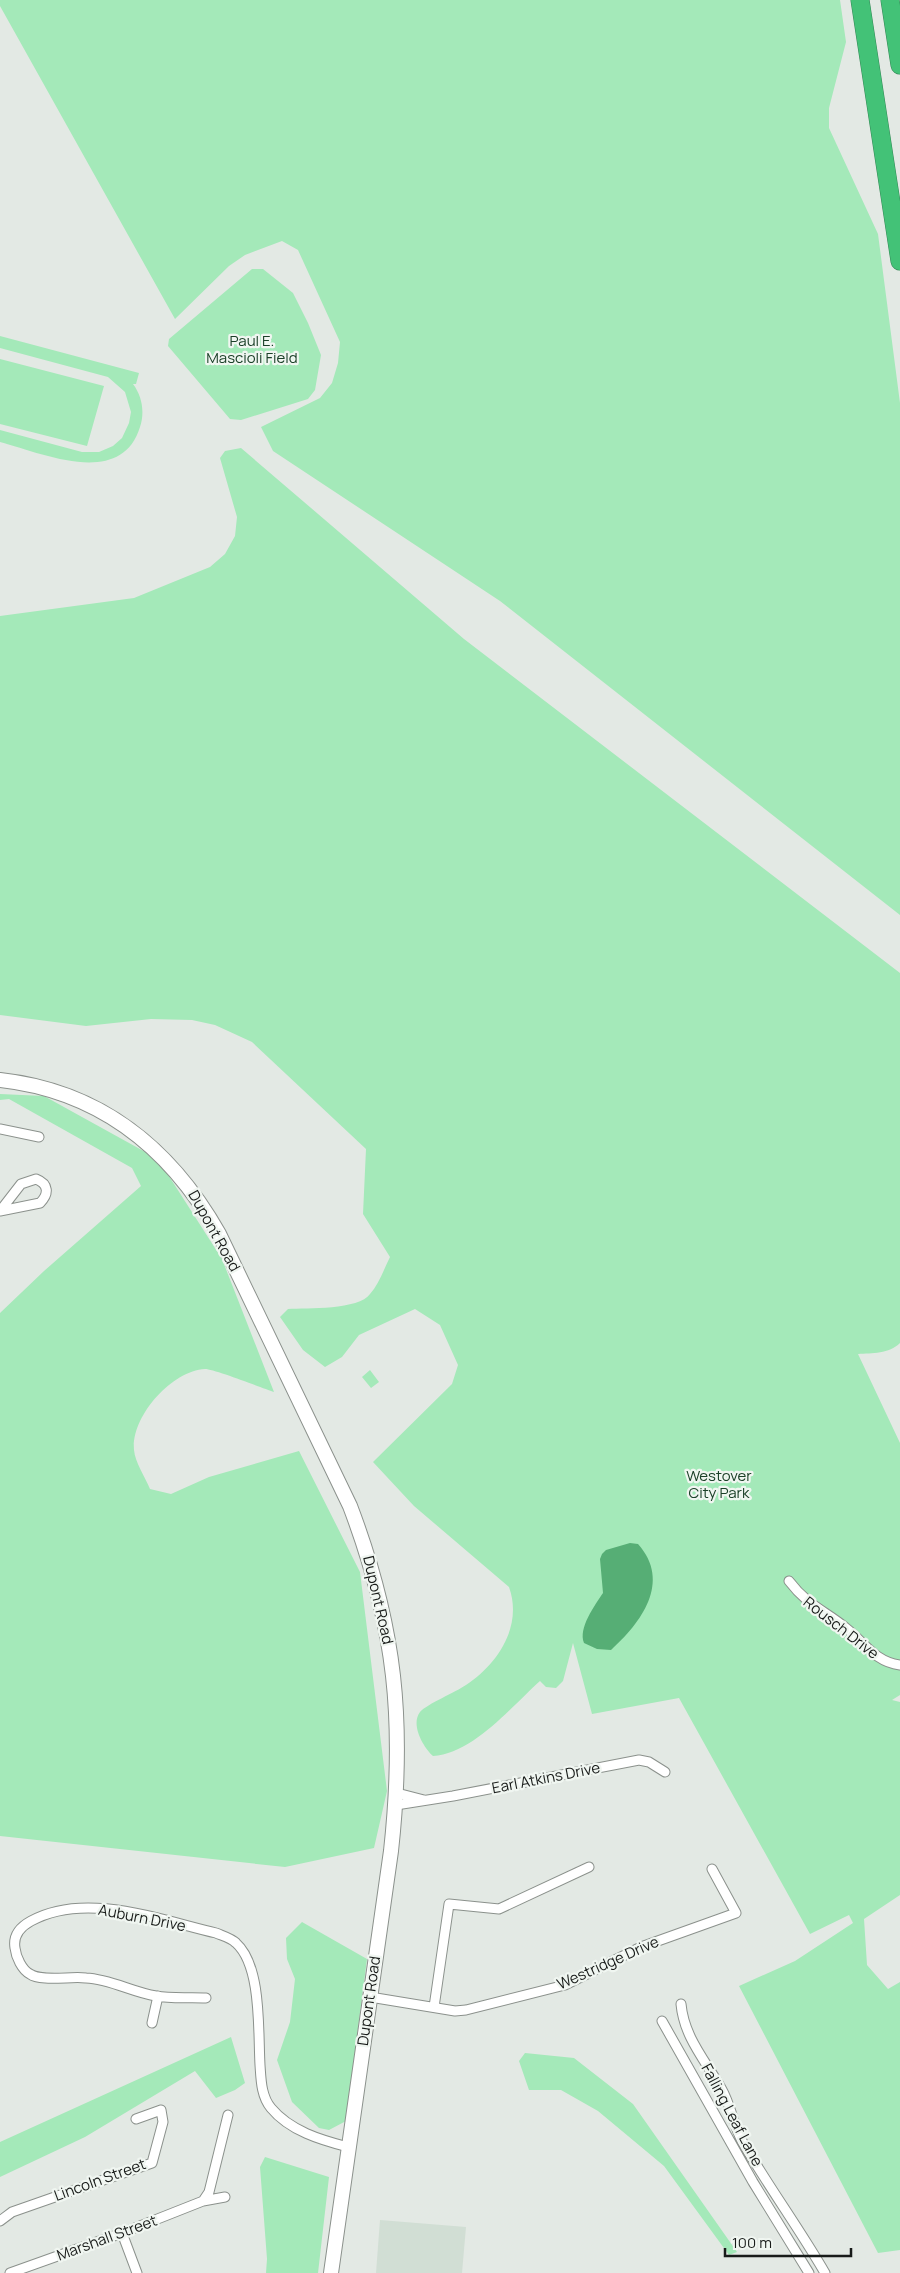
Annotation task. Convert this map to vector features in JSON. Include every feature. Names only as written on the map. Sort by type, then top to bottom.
[{"type":"highway","points":[[860,0],[900,261]]},
{"type":"highway","points":[[890,0],[900,65]]},
{"type":"street","name":"Dupont Road","points":[[0,1080],[33,1086],[92,1107],[133,1131],[152,1147],[188,1184],[219,1234],[346,1498],[366,1549],[388,1638],[396,1689],[398,1727],[396,1799],[331,2273]]},
{"type":"street","points":[[0,1129],[39,1137]]},
{"type":"street","points":[[36,1179],[45,1184],[47,1194],[40,1203],[0,1211],[14,1190],[26,1181],[36,1179]]},
{"type":"street","name":"Rousch Drive","points":[[789,1581],[802,1598],[845,1627],[876,1657],[900,1664]]},
{"type":"street","name":"Earl Atkins Drive","points":[[396,1799],[424,1800],[453,1796],[639,1760],[649,1762],[665,1772]]},
{"type":"street","points":[[434,2007],[449,1904],[499,1909],[590,1867]]},
{"type":"street","name":"Westridge Drive","points":[[370,1997],[456,2011],[555,1988],[641,1947],[736,1913],[712,1869]]},
{"type":"street","name":"Auburn Drive","points":[[206,1998],[158,1996],[88,1978],[36,1977],[30,1975],[17,1956],[15,1939],[18,1931],[37,1918],[58,1909],[81,1907],[119,1911],[216,1932],[230,1938],[245,1954],[250,1966],[255,1991],[261,2083],[271,2108],[287,2122],[312,2137],[348,2147]]},
{"type":"street","points":[[152,2023],[158,1996]]},
{"type":"street","name":"Falling Leaf Lane","points":[[681,2004],[683,2019],[690,2037],[722,2089],[742,2140],[801,2230],[825,2273]]},
{"type":"street","points":[[662,2021],[753,2182],[809,2273]]},
{"type":"street","name":"Lincoln Street","points":[[0,2221],[12,2212],[152,2163],[163,2122],[161,2110],[136,2118]]},
{"type":"street","points":[[203,2201],[209,2192],[228,2115]]},
{"type":"street","name":"Marshall Street","points":[[10,2273],[33,2269],[203,2201],[225,2197]]},
{"type":"street","points":[[122,2233],[137,2273]]},
{"type":"shaded area","points":[[630,1543],[638,1544],[648,1558],[652,1573],[649,1601],[633,1627],[611,1650],[597,1649],[584,1643],[583,1631],[588,1617],[603,1593],[600,1559],[606,1550]]},
{"type":"shaded area","points":[[380,2220],[466,2227],[462,2273],[376,2273]]},
{"type":"green space","points":[[0,0],[840,0],[846,42],[829,108],[829,128],[878,234],[900,403],[900,915],[500,601],[273,451],[261,427],[320,398],[332,383],[338,363],[340,342],[298,250],[282,241],[245,255],[229,266],[175,319],[0,6]]},
{"type":"green space","name":"Paul E. Mascioli Field","points":[[252,269],[263,269],[293,293],[321,355],[315,390],[308,399],[241,420],[230,419],[168,346],[169,339]]},
{"type":"green space","points":[[0,336],[139,373],[136,384],[133,384],[140,399],[142,416],[140,427],[130,446],[116,457],[98,462],[79,462],[37,453],[0,442],[0,430],[82,452],[99,452],[113,446],[122,438],[129,423],[131,412],[125,392],[108,377],[0,348]]},
{"type":"green space","points":[[0,359],[104,386],[87,446],[0,424]]},
{"type":"green space","name":"Westover City Park","points":[[241,448],[464,639],[900,973],[900,1343],[886,1351],[858,1354],[900,1443],[900,1695],[892,1700],[900,1702],[900,1895],[864,1919],[867,1965],[888,1989],[900,1982],[900,2250],[878,2253],[739,1986],[795,1961],[853,1923],[849,1915],[810,1934],[679,1698],[592,1714],[573,1643],[563,1681],[556,1688],[546,1687],[540,1681],[491,1727],[463,1747],[433,1756],[419,1736],[417,1717],[420,1712],[466,1685],[478,1676],[497,1655],[505,1643],[510,1630],[513,1616],[512,1602],[509,1587],[414,1506],[373,1462],[452,1384],[458,1365],[440,1325],[415,1309],[359,1335],[342,1357],[325,1367],[303,1350],[280,1317],[288,1309],[344,1306],[355,1303],[370,1294],[379,1281],[390,1257],[363,1214],[366,1149],[252,1042],[215,1025],[192,1020],[151,1019],[86,1026],[0,1015],[0,616],[134,598],[210,567],[225,554],[235,536],[237,517],[220,458],[225,451]]},
{"type":"green space","points":[[0,1094],[44,1096],[158,1159],[222,1259],[274,1392],[210,1370],[205,1369],[192,1372],[179,1378],[167,1387],[146,1410],[135,1437],[135,1455],[150,1489],[171,1494],[209,1477],[299,1451],[360,1572],[387,1791],[374,1848],[285,1867],[0,1836],[0,1313],[44,1271],[141,1186],[132,1168],[9,1099],[0,1100]]},
{"type":"green space","points":[[370,1370],[379,1382],[371,1388],[362,1377]]},
{"type":"green space","points":[[302,1922],[367,1959],[346,2121],[329,2130],[319,2128],[292,2102],[277,2060],[290,2022],[295,1979],[287,1959],[286,1938]]},
{"type":"green space","points":[[231,2037],[245,2083],[235,2090],[216,2098],[195,2071],[85,2137],[0,2177],[0,2142]]},
{"type":"green space","points":[[525,2053],[574,2058],[633,2104],[737,2252],[729,2255],[664,2166],[598,2111],[561,2090],[529,2090],[519,2061]]},
{"type":"green space","points":[[265,2157],[329,2177],[318,2273],[266,2273],[267,2259],[260,2167]]}]
